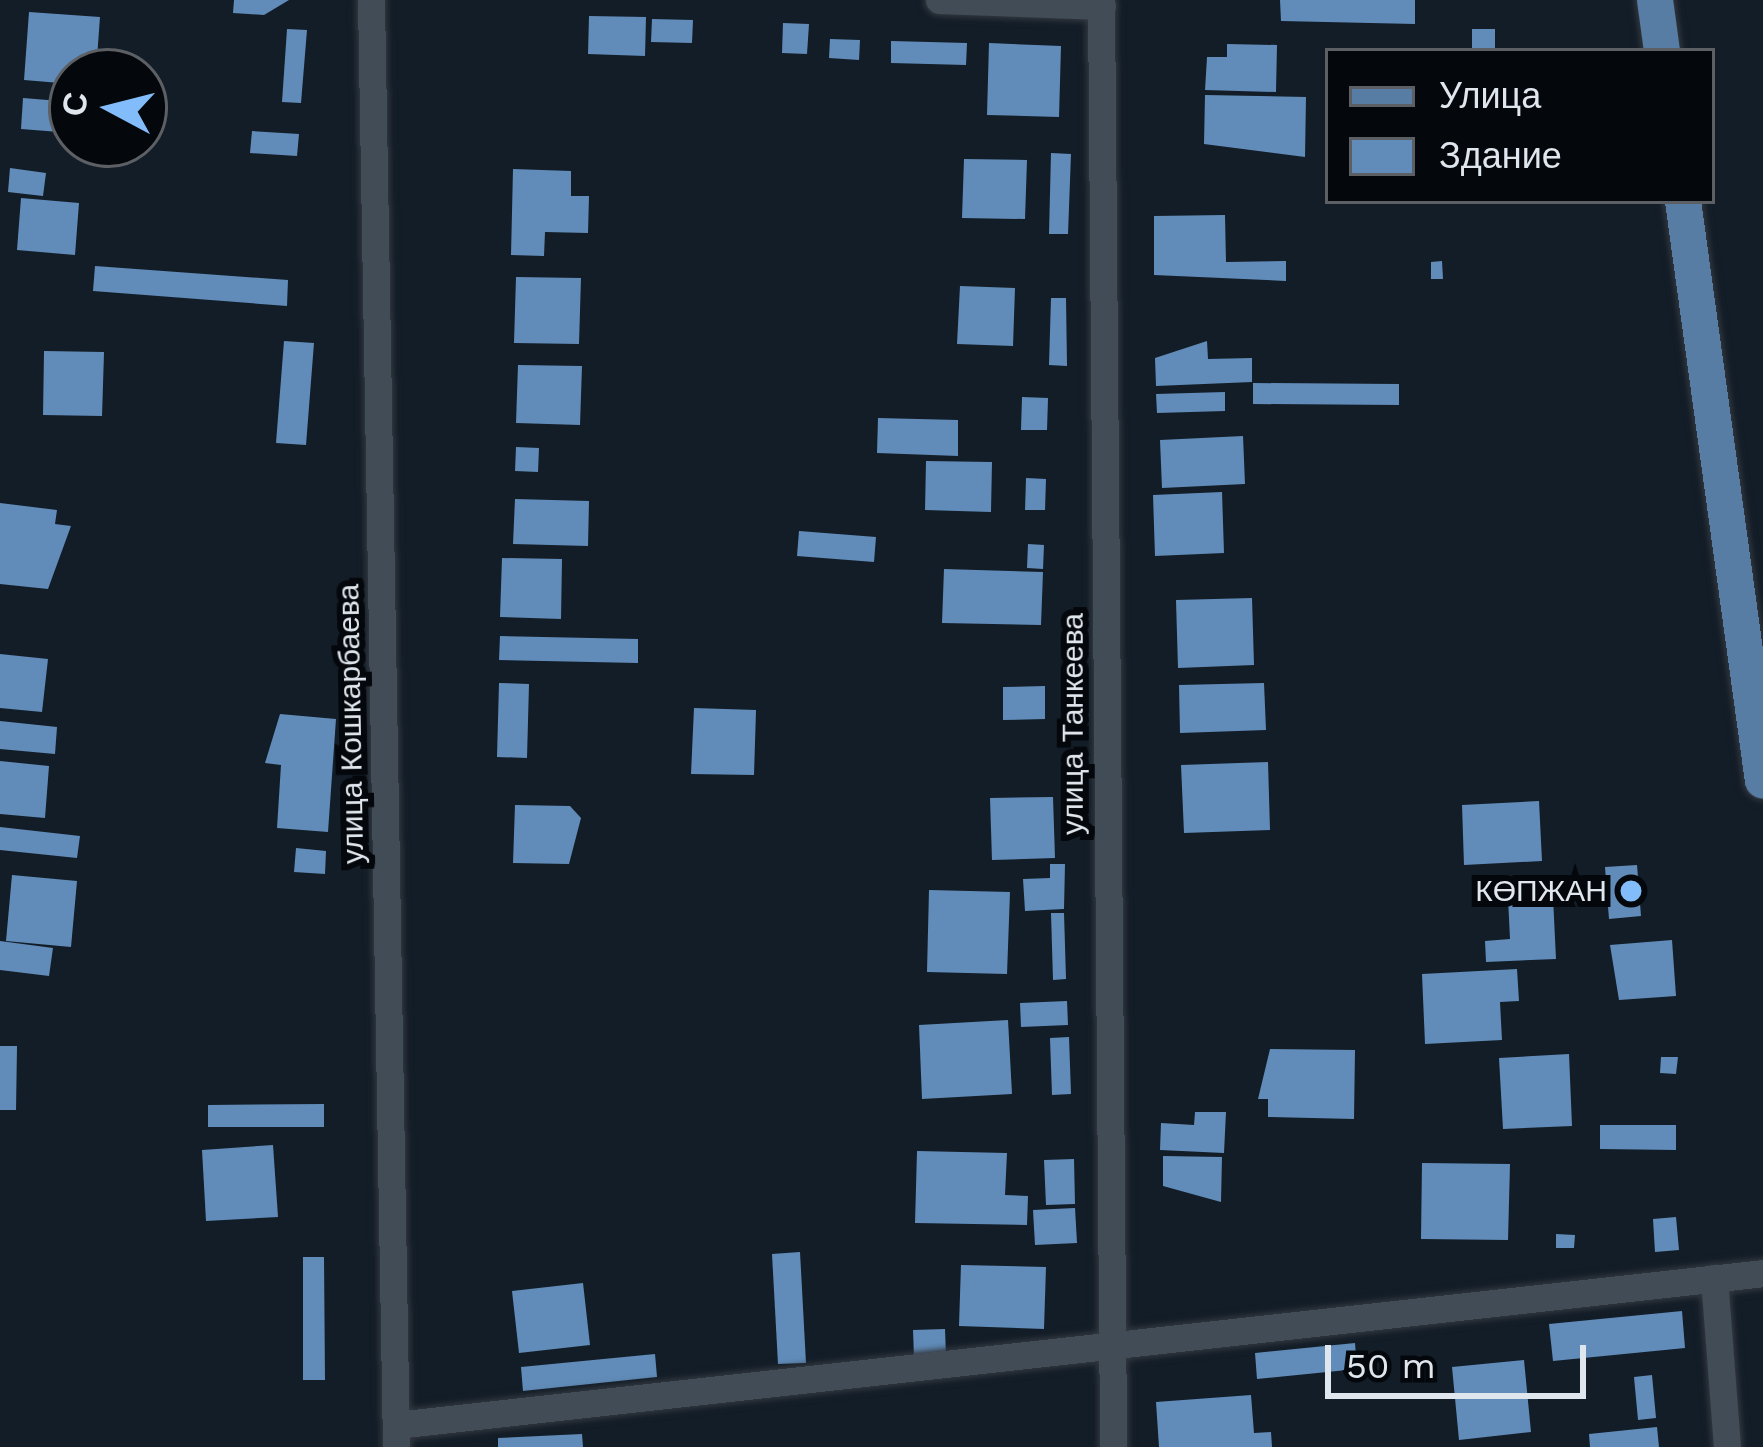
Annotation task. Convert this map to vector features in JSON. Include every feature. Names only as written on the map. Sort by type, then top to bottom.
[{"type":"main road","points":[[1655,0],[1662,48]]},
{"type":"main road","points":[[1683,204],[1763,781]]},
{"type":"street","name":"улица Кошкарбаева","points":[[371,0],[396,1436]]},
{"type":"street","points":[[940,0],[1101,3]]},
{"type":"street","name":"улица Танкеева","points":[[1101,3],[1113,1447]]},
{"type":"street","points":[[396,1436],[1111,1345],[1763,1273]]},
{"type":"street","points":[[1714,1278],[1727,1447]]},
{"type":"building","points":[[234,0],[289,0],[264,15],[233,13]]},
{"type":"building","points":[[1280,0],[1415,0],[1415,24],[1281,21]]},
{"type":"building","points":[[29,12],[100,17],[98,48],[48,48],[48,82],[24,80]]},
{"type":"building","points":[[589,16],[646,17],[645,56],[588,54]]},
{"type":"building","points":[[652,19],[693,20],[692,43],[651,42]]},
{"type":"building","points":[[783,23],[809,24],[807,54],[782,53]]},
{"type":"building","points":[[287,29],[307,30],[301,103],[282,102]]},
{"type":"building","points":[[1472,29],[1495,29],[1495,48],[1472,48]]},
{"type":"building","points":[[830,39],[860,40],[859,60],[829,58]]},
{"type":"building","points":[[891,41],[967,43],[966,65],[891,63]]},
{"type":"building","points":[[989,43],[1061,46],[1059,117],[987,115]]},
{"type":"building","points":[[1227,44],[1277,45],[1276,92],[1205,90],[1207,57],[1227,57]]},
{"type":"building","points":[[1205,95],[1306,97],[1305,157],[1204,144]]},
{"type":"building","points":[[23,98],[48,100],[48,131],[21,129]]},
{"type":"building","points":[[252,131],[299,134],[297,156],[250,153]]},
{"type":"building","points":[[1051,153],[1071,154],[1068,234],[1049,234]]},
{"type":"building","points":[[964,159],[1027,160],[1025,219],[962,218]]},
{"type":"building","points":[[10,168],[46,173],[43,196],[8,192]]},
{"type":"building","points":[[513,169],[571,171],[571,196],[589,196],[588,233],[545,232],[544,256],[511,255]]},
{"type":"building","points":[[21,198],[79,203],[75,255],[17,250]]},
{"type":"building","points":[[1225,215],[1226,262],[1286,261],[1286,281],[1154,275],[1154,216]]},
{"type":"building","points":[[1442,261],[1443,279],[1431,279],[1431,262]]},
{"type":"building","points":[[95,266],[288,280],[287,306],[93,291]]},
{"type":"building","points":[[516,277],[581,278],[579,344],[514,343]]},
{"type":"building","points":[[960,286],[1015,288],[1013,346],[957,344]]},
{"type":"building","points":[[1051,298],[1066,298],[1067,366],[1049,365]]},
{"type":"building","points":[[284,341],[314,343],[306,445],[276,443]]},
{"type":"building","points":[[1207,341],[1208,359],[1252,358],[1252,382],[1156,386],[1155,358]]},
{"type":"building","points":[[44,351],[104,352],[102,416],[43,415]]},
{"type":"building","points":[[518,365],[582,366],[580,425],[516,423]]},
{"type":"building","points":[[1253,383],[1399,384],[1399,405],[1253,404]]},
{"type":"building","points":[[1225,392],[1225,411],[1157,413],[1156,394]]},
{"type":"building","points":[[1022,397],[1048,398],[1047,430],[1021,430]]},
{"type":"building","points":[[878,418],[958,420],[958,456],[877,453]]},
{"type":"building","points":[[1243,436],[1245,484],[1162,488],[1160,440]]},
{"type":"building","points":[[516,447],[539,448],[538,472],[515,471]]},
{"type":"building","points":[[926,461],[992,462],[991,512],[925,510]]},
{"type":"building","points":[[1026,478],[1046,479],[1045,510],[1025,510]]},
{"type":"building","points":[[1222,492],[1224,553],[1155,556],[1153,495]]},
{"type":"building","points":[[515,499],[589,501],[588,546],[513,544]]},
{"type":"building","points":[[0,503],[57,510],[55,524],[71,526],[48,589],[0,584]]},
{"type":"building","points":[[799,531],[876,537],[874,562],[797,556]]},
{"type":"building","points":[[1028,544],[1044,545],[1043,569],[1027,568]]},
{"type":"building","points":[[502,558],[562,559],[561,619],[500,617]]},
{"type":"building","points":[[944,569],[1043,572],[1041,625],[942,623]]},
{"type":"building","points":[[1252,598],[1254,665],[1178,668],[1176,600]]},
{"type":"building","points":[[500,636],[638,639],[638,663],[499,660]]},
{"type":"building","points":[[0,654],[48,659],[42,712],[0,708]]},
{"type":"building","points":[[499,683],[529,684],[527,758],[497,757]]},
{"type":"building","points":[[1264,683],[1266,730],[1180,733],[1179,685]]},
{"type":"building","points":[[1045,686],[1045,719],[1003,720],[1003,687]]},
{"type":"building","points":[[694,708],[756,710],[754,775],[691,774]]},
{"type":"building","points":[[280,714],[336,719],[328,832],[277,828],[281,765],[265,763]]},
{"type":"building","points":[[0,721],[57,727],[55,754],[0,749]]},
{"type":"building","points":[[0,761],[49,766],[45,818],[0,814]]},
{"type":"building","points":[[1268,762],[1270,830],[1184,833],[1181,765]]},
{"type":"building","points":[[1053,797],[1055,858],[992,860],[990,798]]},
{"type":"building","points":[[1539,801],[1542,861],[1464,865],[1462,805]]},
{"type":"building","points":[[515,805],[570,806],[581,818],[569,864],[513,863]]},
{"type":"building","points":[[0,827],[80,836],[77,858],[0,850]]},
{"type":"building","points":[[296,848],[326,851],[325,874],[294,872]]},
{"type":"building","points":[[1050,864],[1065,864],[1064,909],[1025,911],[1023,879],[1050,878]]},
{"type":"building","points":[[1637,865],[1641,916],[1609,919],[1605,867]]},
{"type":"building","points":[[12,875],[77,881],[71,947],[6,941]]},
{"type":"building","points":[[1552,876],[1556,959],[1486,962],[1485,941],[1510,939],[1507,878]]},
{"type":"building","points":[[929,890],[1010,892],[1007,974],[927,972]]},
{"type":"building","points":[[1051,913],[1064,913],[1066,979],[1053,980]]},
{"type":"building","points":[[1672,940],[1676,996],[1619,1000],[1610,945]]},
{"type":"building","points":[[0,941],[53,948],[49,976],[0,970]]},
{"type":"building","points":[[1517,969],[1519,1001],[1500,1002],[1502,1040],[1425,1044],[1422,974]]},
{"type":"building","points":[[1067,1001],[1068,1025],[1021,1027],[1020,1003]]},
{"type":"building","points":[[1008,1020],[1012,1094],[922,1099],[919,1025]]},
{"type":"building","points":[[1069,1037],[1071,1094],[1052,1095],[1050,1038]]},
{"type":"building","points":[[0,1046],[17,1046],[16,1110],[0,1110]]},
{"type":"building","points":[[1270,1049],[1355,1050],[1354,1119],[1268,1117],[1268,1099],[1258,1099]]},
{"type":"building","points":[[1569,1054],[1572,1126],[1503,1129],[1499,1058]]},
{"type":"building","points":[[1661,1057],[1678,1057],[1676,1074],[1660,1073]]},
{"type":"building","points":[[324,1104],[324,1127],[208,1127],[208,1105]]},
{"type":"building","points":[[1195,1112],[1226,1112],[1224,1153],[1160,1150],[1161,1123],[1194,1125]]},
{"type":"building","points":[[1600,1125],[1676,1125],[1676,1150],[1600,1149]]},
{"type":"building","points":[[273,1145],[278,1217],[206,1221],[202,1150]]},
{"type":"building","points":[[917,1151],[1007,1153],[1005,1195],[1028,1196],[1027,1225],[915,1223]]},
{"type":"building","points":[[1163,1156],[1222,1157],[1221,1202],[1163,1186]]},
{"type":"building","points":[[1074,1159],[1075,1204],[1046,1205],[1044,1160]]},
{"type":"building","points":[[1422,1163],[1510,1164],[1508,1240],[1421,1239]]},
{"type":"building","points":[[1075,1208],[1077,1243],[1035,1245],[1033,1210]]},
{"type":"building","points":[[1676,1217],[1679,1250],[1655,1252],[1653,1219]]},
{"type":"building","points":[[1556,1234],[1575,1235],[1574,1248],[1556,1248]]},
{"type":"building","points":[[800,1252],[806,1363],[778,1364],[772,1254]]},
{"type":"building","points":[[303,1257],[324,1257],[325,1380],[303,1380]]},
{"type":"building","points":[[961,1265],[1046,1267],[1044,1329],[959,1326]]},
{"type":"building","points":[[583,1283],[590,1345],[519,1353],[512,1291]]},
{"type":"building","points":[[1682,1311],[1685,1348],[1553,1361],[1549,1324]]},
{"type":"building","points":[[945,1329],[946,1356],[914,1357],[913,1330]]},
{"type":"building","points":[[1355,1343],[1357,1369],[1257,1379],[1255,1353]]},
{"type":"building","points":[[655,1354],[657,1377],[523,1391],[521,1367]]},
{"type":"building","points":[[1524,1360],[1531,1432],[1459,1440],[1452,1367]]},
{"type":"building","points":[[1652,1375],[1656,1418],[1638,1420],[1634,1377]]},
{"type":"building","points":[[1251,1395],[1254,1433],[1271,1432],[1272,1447],[1159,1447],[1156,1402]]},
{"type":"building","points":[[1657,1427],[1659,1447],[1590,1447],[1589,1434]]},
{"type":"building","points":[[582,1434],[583,1447],[498,1447],[498,1438]]},
{"type":"place","name":"КӨПЖАН","points":[[1631,891]]}]
